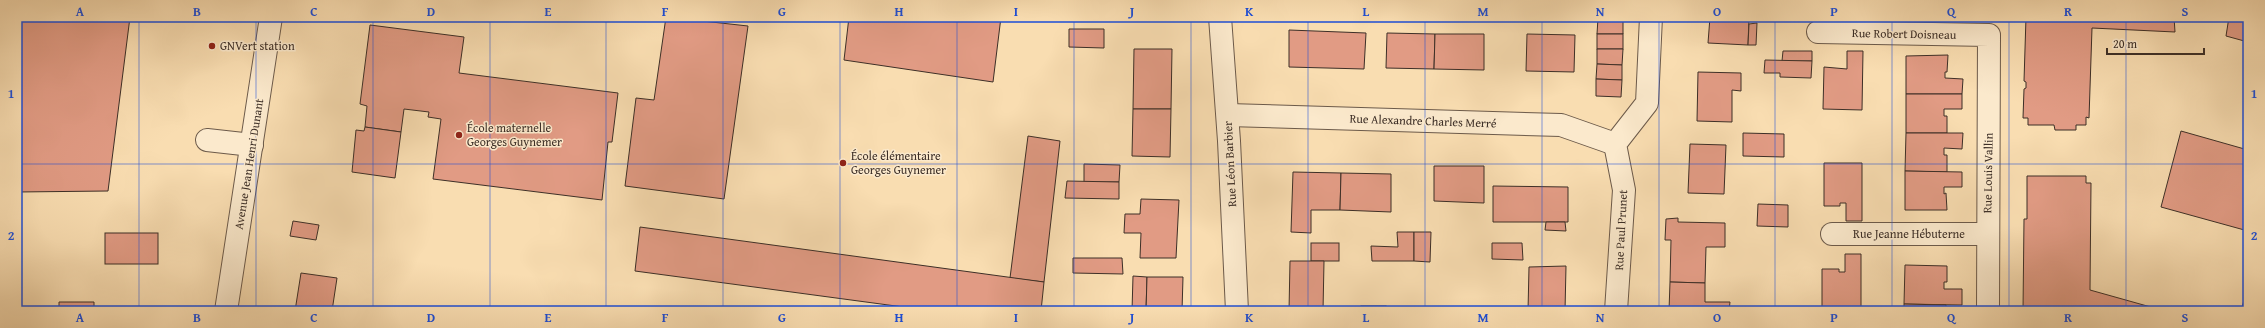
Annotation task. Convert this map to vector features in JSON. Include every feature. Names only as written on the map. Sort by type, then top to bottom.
[{"type":"street","name":"Avenue Jean Henri Dunant","points":[[226,311],[271,17]]},
{"type":"street","name":"Rue Léon Barbier","points":[[1220,17],[1228,115],[1237,311]]},
{"type":"street","points":[[1615,144],[1647,103],[1651,17]]},
{"type":"street","name":"Rue Robert Doisneau","points":[[1818,32],[1989,36]]},
{"type":"street","name":"Rue Louis Vallin","points":[[1988,311],[1987,234],[1989,36]]},
{"type":"street","name":"Rue Alexandre Charles Merré","points":[[1228,115],[1561,125],[1615,144]]},
{"type":"street","points":[[207,140],[252,145]]},
{"type":"street","name":"Rue Paul Prunet","points":[[1615,144],[1624,190],[1616,311]]},
{"type":"street","name":"Rue Jeanne Hébuterne","points":[[1832,234],[1987,234]]},
{"type":"building","points":[[17,17],[130,17],[108,191],[17,192]]},
{"type":"building","points":[[666,17],[748,26],[724,199],[625,186],[636,98],[654,100]]},
{"type":"building","points":[[849,17],[1001,17],[993,82],[844,60]]},
{"type":"building","points":[[1115,17],[1168,17],[1168,20],[1115,19]]},
{"type":"building","points":[[1598,17],[1623,17],[1598,18]]},
{"type":"building","points":[[1710,17],[1749,17],[1748,45],[1708,43]]},
{"type":"building","points":[[2026,17],[2174,17],[2175,32],[2092,28],[2089,118],[2086,117],[2086,125],[2076,125],[2076,130],[2055,130],[2054,125],[2028,125],[2028,118],[2023,118],[2024,89],[2026,88],[2026,82],[2024,81]]},
{"type":"building","points":[[2229,17],[2248,17],[2248,42],[2226,36]]},
{"type":"building","points":[[1598,18],[1623,18],[1623,34],[1597,34]]},
{"type":"building","points":[[1757,23],[1756,45],[1748,45],[1749,24]]},
{"type":"building","points":[[370,25],[464,37],[459,73],[618,93],[612,142],[608,142],[602,200],[433,179],[441,119],[428,117],[429,112],[404,109],[401,132],[365,127],[367,106],[360,104]]},
{"type":"building","points":[[1069,29],[1104,29],[1104,48],[1069,47]]},
{"type":"building","points":[[1289,30],[1366,33],[1364,69],[1289,67]]},
{"type":"building","points":[[1387,33],[1435,34],[1434,69],[1386,68]]},
{"type":"building","points":[[1435,34],[1484,34],[1484,70],[1434,69]]},
{"type":"building","points":[[1527,34],[1575,35],[1574,72],[1526,71]]},
{"type":"building","points":[[1597,34],[1623,34],[1623,49],[1597,49]]},
{"type":"building","points":[[1134,49],[1172,49],[1171,109],[1133,109]]},
{"type":"building","points":[[1597,49],[1623,49],[1622,65],[1597,64]]},
{"type":"building","points":[[1783,51],[1812,51],[1812,61],[1782,61]]},
{"type":"building","points":[[1847,51],[1863,51],[1862,110],[1823,109],[1824,67],[1847,69]]},
{"type":"building","points":[[1948,55],[1947,72],[1945,72],[1945,78],[1963,79],[1962,94],[1906,94],[1906,56]]},
{"type":"building","points":[[1765,60],[1812,61],[1811,78],[1780,77],[1780,73],[1764,73]]},
{"type":"building","points":[[1597,64],[1622,65],[1622,80],[1596,79]]},
{"type":"building","points":[[1698,72],[1741,73],[1741,91],[1732,90],[1732,122],[1697,121]]},
{"type":"building","points":[[1596,79],[1622,80],[1621,97],[1596,96]]},
{"type":"building","points":[[1906,94],[1962,94],[1962,109],[1944,109],[1944,116],[1947,116],[1947,133],[1906,133]]},
{"type":"building","points":[[1133,109],[1171,109],[1170,157],[1132,156]]},
{"type":"building","points":[[365,127],[401,132],[395,178],[352,172],[356,130],[364,131]]},
{"type":"building","points":[[2181,131],[2248,150],[2248,231],[2161,207]]},
{"type":"building","points":[[1743,133],[1784,134],[1784,157],[1743,156]]},
{"type":"building","points":[[1906,133],[1963,133],[1962,149],[1944,148],[1944,155],[1947,155],[1947,172],[1905,171]]},
{"type":"building","points":[[1028,136],[1060,141],[1044,282],[1010,278]]},
{"type":"building","points":[[1690,144],[1726,145],[1724,194],[1688,193]]},
{"type":"building","points":[[1824,163],[1862,163],[1862,221],[1846,221],[1846,203],[1840,203],[1840,206],[1824,206]]},
{"type":"building","points":[[1084,164],[1120,165],[1119,182],[1084,182]]},
{"type":"building","points":[[1434,166],[1484,166],[1484,203],[1434,201]]},
{"type":"building","points":[[1905,171],[1962,172],[1962,187],[1944,187],[1944,194],[1946,193],[1947,210],[1905,210]]},
{"type":"building","points":[[1293,172],[1341,173],[1340,210],[1311,210],[1311,233],[1291,232]]},
{"type":"building","points":[[1341,173],[1391,174],[1391,212],[1340,210]]},
{"type":"building","points":[[2027,176],[2086,176],[2086,183],[2091,183],[2090,290],[2165,311],[2023,311],[2024,219],[2027,219]]},
{"type":"building","points":[[1067,181],[1119,182],[1119,199],[1065,198]]},
{"type":"building","points":[[1493,186],[1568,187],[1568,222],[1493,222]]},
{"type":"building","points":[[1141,199],[1179,200],[1176,258],[1140,258],[1141,233],[1124,233],[1125,214],[1140,214]]},
{"type":"building","points":[[1758,204],[1788,205],[1788,227],[1757,226]]},
{"type":"building","points":[[1678,218],[1678,222],[1725,223],[1725,247],[1706,247],[1705,283],[1670,282],[1671,240],[1665,240],[1666,219]]},
{"type":"building","points":[[293,221],[319,225],[316,240],[290,236]]},
{"type":"building","points":[[1546,222],[1565,222],[1566,231],[1545,230]]},
{"type":"building","points":[[640,227],[1044,282],[1041,311],[933,311],[635,271]]},
{"type":"building","points":[[1397,232],[1414,232],[1414,261],[1372,261],[1371,246],[1398,247]]},
{"type":"building","points":[[1414,232],[1431,232],[1430,262],[1414,261]]},
{"type":"building","points":[[105,233],[158,233],[158,264],[105,264]]},
{"type":"building","points":[[1311,243],[1339,243],[1339,261],[1311,261]]},
{"type":"building","points":[[1492,243],[1522,243],[1523,260],[1492,259]]},
{"type":"building","points":[[1845,254],[1861,254],[1861,311],[1822,311],[1822,269],[1839,269],[1839,272],[1845,272]]},
{"type":"building","points":[[1073,258],[1122,258],[1123,274],[1073,273]]},
{"type":"building","points":[[1290,261],[1324,261],[1323,311],[1289,311]]},
{"type":"building","points":[[1905,265],[1947,266],[1947,282],[1944,282],[1944,289],[1962,289],[1962,305],[1904,304]]},
{"type":"building","points":[[1566,266],[1565,311],[1528,311],[1529,267]]},
{"type":"building","points":[[301,273],[337,278],[332,311],[295,311]]},
{"type":"building","points":[[1133,276],[1147,277],[1146,311],[1132,311]]},
{"type":"building","points":[[1147,277],[1183,277],[1182,311],[1146,311]]},
{"type":"building","points":[[1670,282],[1705,283],[1705,302],[1730,302],[1729,311],[1669,311]]},
{"type":"building","points":[[2248,286],[2248,311],[2241,311]]},
{"type":"building","points":[[59,302],[94,302],[94,309],[156,309],[156,311],[59,311]]},
{"type":"building","points":[[1904,304],[1946,305],[1946,311],[1904,311]]},
{"type":"building","points":[[1361,306],[1386,306],[1386,311],[1361,311]]},
{"type":"place","name":"GNVert station","points":[[212,46]]},
{"type":"place","name":"École maternelle Georges Guynemer","points":[[459,135]]},
{"type":"place","name":"École élémentaire Georges Guynemer","points":[[843,163]]}]
